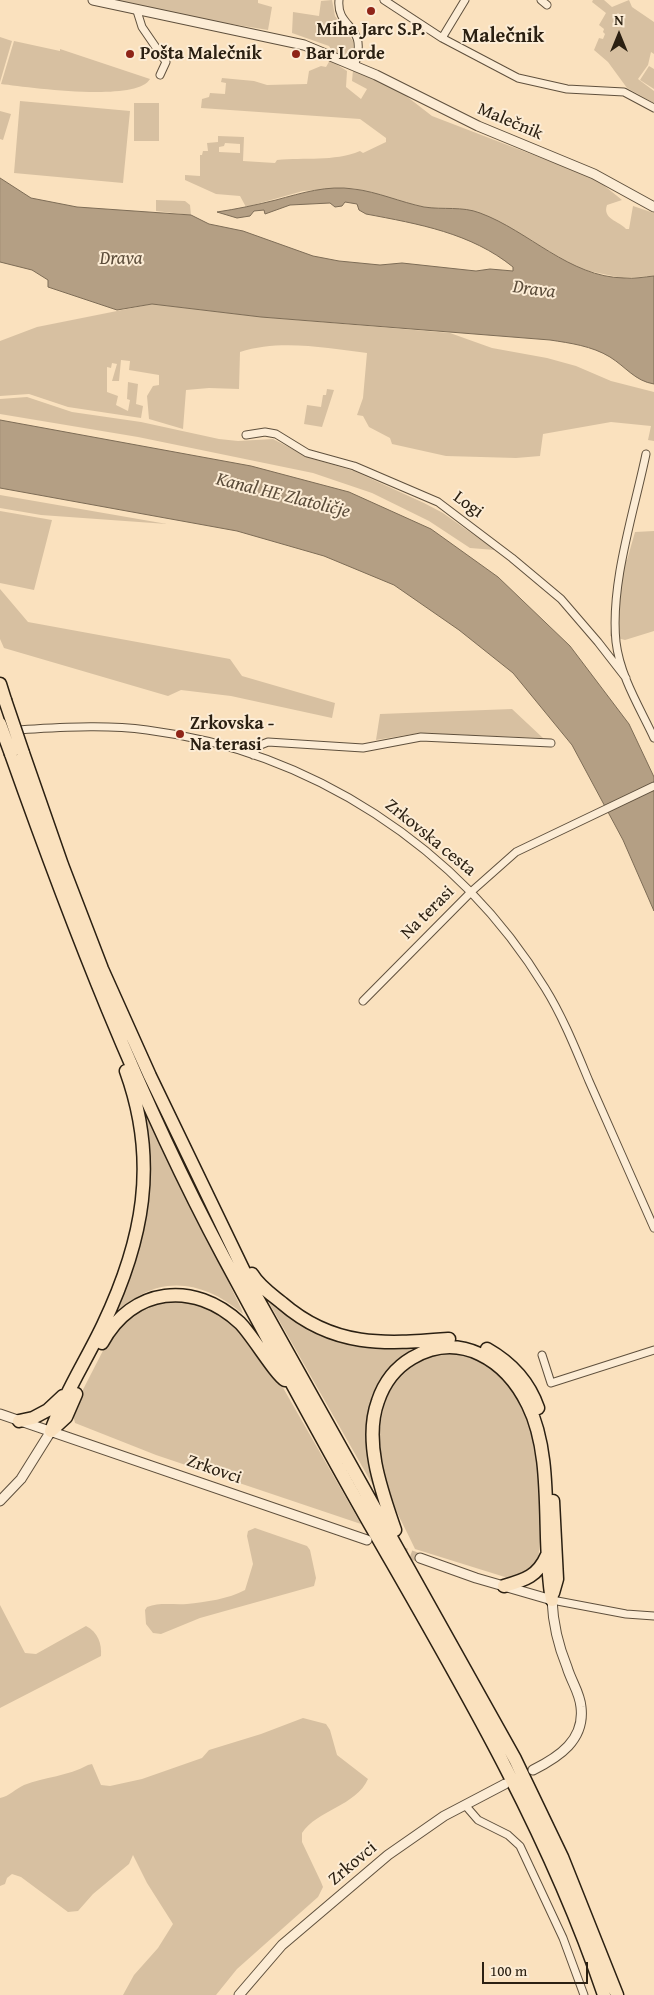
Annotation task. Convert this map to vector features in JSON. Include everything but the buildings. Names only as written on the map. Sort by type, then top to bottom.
[{"type":"highway","points":[[0,684],[6,700],[17,754],[68,912],[139,1082],[197,1206],[503,1763],[553,1865],[604,1995]]},
{"type":"highway","points":[[0,724],[17,754],[102,969],[150,1076],[231,1245],[256,1296],[494,1719],[538,1806],[586,1912],[617,1995]]},
{"type":"highway","points":[[51,1432],[103,1325],[129,1265],[142,1212],[142,1138],[139,1114],[106,1017],[109,1008]]},
{"type":"highway","points":[[231,1245],[240,1250],[257,1283],[294,1314],[327,1332],[365,1342],[405,1342],[453,1338],[469,1340],[502,1357],[517,1372],[527,1384],[538,1405],[546,1430],[550,1462],[557,1579],[552,1600]]},
{"type":"highway","points":[[51,1432],[66,1417],[108,1332],[130,1308],[142,1301],[155,1298],[182,1295],[217,1306],[241,1324],[282,1378],[294,1384]]},
{"type":"highway","points":[[412,1575],[415,1567],[395,1530],[382,1487],[373,1439],[377,1402],[391,1374],[405,1362],[420,1353],[441,1346],[468,1348],[490,1359],[515,1384],[529,1407],[538,1432],[543,1462],[547,1555],[552,1600]]},
{"type":"highway","points":[[19,1421],[33,1418],[48,1410],[59,1398],[68,1394]]},
{"type":"highway","points":[[504,1586],[522,1581],[535,1573],[542,1567],[547,1555]]},
{"type":"street","name":"Malečnik","points":[[93,0],[137,11],[290,41],[354,66],[478,126],[594,174],[654,207]]},
{"type":"street","points":[[339,0],[339,9],[360,43],[354,66]]},
{"type":"street","points":[[384,0],[442,38],[518,78],[567,90],[624,92],[654,108]]},
{"type":"street","points":[[442,38],[465,0]]},
{"type":"street","points":[[137,11],[142,27],[166,62],[160,75]]},
{"type":"street","name":"Logi","points":[[246,435],[265,432],[276,434],[306,453],[354,466],[438,502],[512,558],[560,599],[598,642],[626,678]]},
{"type":"street","name":"Logi","points":[[646,454],[616,594],[616,643],[626,678],[654,738]]},
{"type":"street","name":"Zrkovska cesta","points":[[0,730],[84,727],[146,730],[230,747],[318,781],[379,814],[428,851],[472,891],[524,954],[547,990],[568,1033],[654,1228]]},
{"type":"street","points":[[253,755],[258,746],[264,743],[363,748],[420,737],[551,743]]},
{"type":"street","name":"Na terasi","points":[[363,1001],[472,891],[516,852],[601,814],[654,786]]},
{"type":"street","points":[[542,1355],[551,1383],[654,1350]]},
{"type":"street","name":"Zrkovci","points":[[0,1414],[367,1540]]},
{"type":"street","points":[[0,1501],[22,1479],[51,1432]]},
{"type":"street","points":[[420,1558],[552,1600],[626,1614],[654,1616]]},
{"type":"street","points":[[533,1770],[558,1758],[566,1750],[574,1739],[581,1718],[579,1697],[558,1641],[552,1600]]},
{"type":"street","name":"Zrkovci","points":[[240,1993],[282,1945],[388,1855],[444,1816],[505,1784]]},
{"type":"street","points":[[465,1805],[478,1820],[508,1836],[520,1846],[563,1938],[584,1995]]},
{"type":"shaded area","points":[[109,0],[258,0],[258,3],[272,7],[268,30],[194,18]]},
{"type":"shaded area","points":[[332,0],[335,16],[353,41],[354,52],[350,57],[332,51],[329,46],[292,33],[293,12],[319,16],[321,1]]},
{"type":"shaded area","points":[[593,0],[604,0],[612,7],[629,0],[632,7],[654,22],[654,54],[651,52],[648,65],[638,79],[654,91],[654,103],[627,88],[608,62],[594,50],[599,38],[603,39],[605,34],[603,32],[604,29],[599,25],[606,13],[592,2]]},
{"type":"shaded area","points":[[0,37],[12,41],[0,82]]},
{"type":"shaded area","points":[[14,41],[60,51],[60,49],[150,79],[141,86],[104,92],[80,92],[1,84]]},
{"type":"shaded area","points":[[330,60],[347,71],[346,87],[361,99],[367,89],[352,81],[353,70],[401,92],[432,116],[596,179],[622,200],[607,205],[606,210],[609,217],[626,229],[629,229],[633,206],[654,213],[654,276],[622,278],[584,270],[568,263],[511,228],[479,213],[457,208],[430,208],[353,188],[303,191],[246,207],[240,196],[216,194],[185,180],[185,175],[200,176],[200,155],[202,155],[203,151],[208,151],[207,143],[218,142],[218,136],[244,137],[243,161],[275,163],[277,160],[340,157],[360,151],[363,153],[386,142],[386,138],[360,119],[201,108],[202,99],[209,97],[210,93],[225,94],[226,83],[221,82],[222,78],[254,81],[267,85],[307,84],[309,71],[321,66],[326,67]],"holes":[[[225,143],[240,144],[240,153],[219,152],[219,147],[224,146]]]},
{"type":"shaded area","points":[[649,66],[654,69],[654,89],[640,80]]},
{"type":"shaded area","points":[[20,101],[130,111],[123,183],[14,173]]},
{"type":"shaded area","points":[[134,103],[159,103],[159,141],[134,141]]},
{"type":"shaded area","points":[[0,111],[11,114],[3,140],[0,139]]},
{"type":"shaded area","points":[[156,200],[185,201],[190,205],[191,215],[156,211]]},
{"type":"shaded area","points":[[152,304],[261,317],[450,333],[492,348],[547,358],[576,366],[611,381],[654,392],[654,441],[648,440],[651,426],[611,422],[543,434],[540,456],[516,458],[446,456],[392,444],[390,438],[369,427],[363,416],[357,415],[363,398],[367,353],[320,347],[271,346],[240,352],[239,389],[209,388],[186,390],[183,429],[149,419],[147,396],[153,386],[159,385],[159,375],[129,370],[130,361],[121,360],[119,381],[112,381],[117,364],[112,363],[111,368],[107,367],[107,392],[118,396],[116,405],[128,411],[130,400],[127,399],[128,382],[138,384],[136,404],[143,406],[141,418],[68,407],[29,394],[0,396],[0,341],[37,327]]},
{"type":"shaded area","points":[[327,389],[334,390],[322,427],[304,424],[307,405],[321,407],[323,395],[326,395]]},
{"type":"shaded area","points":[[27,397],[72,412],[141,422],[219,439],[238,441],[273,439],[310,458],[354,471],[424,503],[443,513],[495,550],[470,548],[429,521],[372,493],[313,473],[138,437],[0,414],[0,399]]},
{"type":"shaded area","points":[[0,495],[167,524],[41,515],[0,508]]},
{"type":"shaded area","points":[[0,511],[52,520],[34,590],[0,583]]},
{"type":"shaded area","points":[[654,531],[654,631],[625,640],[610,636],[619,559],[627,560],[635,532]]},
{"type":"shaded area","points":[[0,589],[28,622],[230,659],[242,676],[335,703],[332,718],[231,696],[181,690],[168,696],[4,648],[0,639]]},
{"type":"shaded area","points":[[512,709],[543,738],[419,733],[376,740],[380,714]]},
{"type":"shaded area","points":[[144,1108],[243,1314],[226,1301],[208,1292],[191,1287],[173,1286],[156,1288],[140,1295],[124,1307],[109,1323],[133,1265],[146,1220],[149,1180],[141,1109]]},
{"type":"shaded area","points":[[154,1300],[191,1300],[227,1317],[245,1336],[278,1379],[361,1524],[156,1455],[75,1423],[72,1411],[110,1337],[121,1321]]},
{"type":"shaded area","points":[[268,1301],[305,1324],[341,1340],[378,1347],[423,1346],[396,1361],[384,1375],[376,1391],[372,1407],[371,1443],[379,1496]]},
{"type":"shaded area","points":[[448,1351],[475,1358],[496,1370],[512,1387],[524,1408],[532,1431],[538,1455],[540,1481],[540,1543],[537,1564],[519,1577],[508,1578],[415,1549],[396,1510],[383,1472],[380,1429],[386,1400],[392,1387],[409,1366]]},
{"type":"shaded area","points":[[255,1528],[307,1546],[310,1550],[316,1578],[314,1586],[200,1618],[161,1634],[153,1633],[146,1624],[145,1610],[147,1607],[209,1601],[232,1596],[245,1590],[253,1564],[247,1536],[248,1531]]},
{"type":"shaded area","points":[[0,1605],[25,1653],[36,1654],[86,1626],[94,1632],[98,1639],[101,1647],[101,1656],[0,1708]]},
{"type":"shaded area","points":[[303,1718],[326,1724],[330,1730],[337,1755],[368,1779],[355,1796],[317,1819],[302,1833],[302,1842],[323,1887],[318,1897],[237,1969],[216,1995],[123,1995],[134,1975],[158,1948],[173,1924],[147,1883],[133,1855],[129,1864],[93,1894],[78,1911],[68,1912],[21,1877],[12,1874],[7,1878],[5,1884],[0,1886],[0,1798],[7,1796],[24,1785],[73,1772],[92,1764],[101,1785],[110,1786],[142,1779],[202,1758],[209,1750],[261,1734]]},
{"type":"water","name":"Drava","points":[[0,178],[31,198],[77,207],[191,215],[209,224],[243,231],[313,256],[339,261],[380,265],[402,263],[476,271],[490,269],[513,271],[513,267],[497,255],[462,238],[425,226],[366,214],[359,210],[357,204],[345,202],[342,206],[335,207],[330,203],[290,205],[265,214],[264,210],[254,211],[250,216],[237,218],[217,212],[315,190],[344,188],[363,190],[424,207],[459,209],[480,213],[498,221],[567,262],[585,270],[604,276],[624,278],[654,276],[654,384],[641,380],[610,357],[596,350],[550,340],[261,317],[152,304],[117,310],[48,287],[48,280],[32,270],[0,262]]},
{"type":"water","name":"Kanal HE Zlatoličje","points":[[0,420],[251,466],[349,492],[431,529],[498,577],[570,646],[629,724],[654,777],[654,911],[623,840],[572,745],[513,673],[459,630],[394,585],[324,556],[237,531],[0,488]]},
{"type":"tunnel","points":[[398,1550],[420,1558]]},
{"type":"place","name":"Miha Jarc S.P.","points":[[371,11]]},
{"type":"place","name":"Pošta Malečnik","points":[[130,54]]},
{"type":"place","name":"Bar Lorde","points":[[296,54]]},
{"type":"place","name":"Zrkovska - Na terasi","points":[[180,734]]},
{"type":"district","name":"Malečnik","points":[[503,37]]}]
